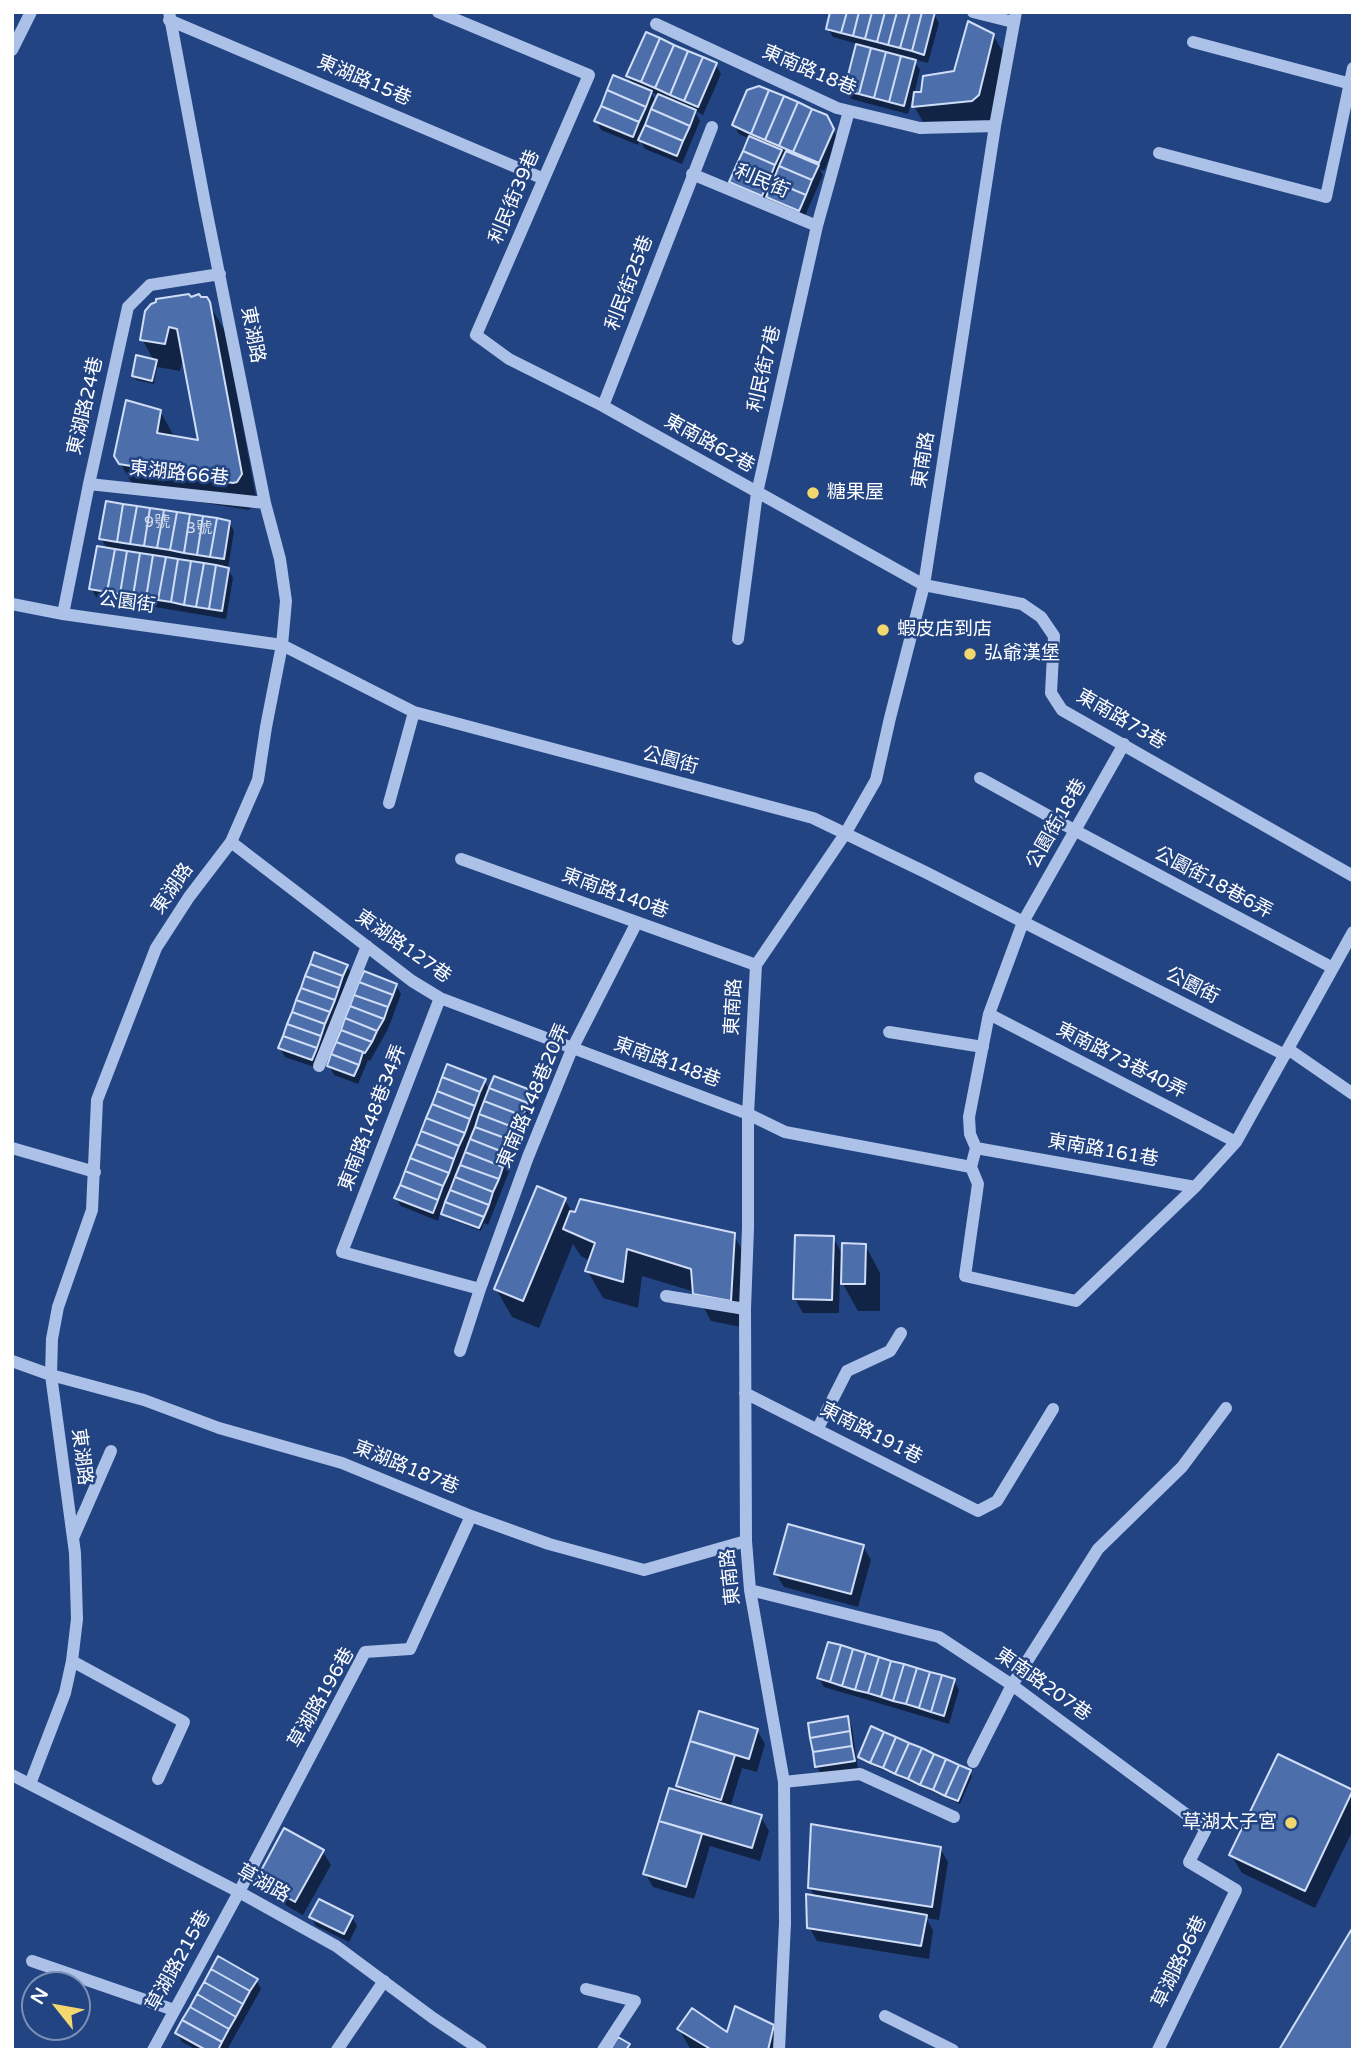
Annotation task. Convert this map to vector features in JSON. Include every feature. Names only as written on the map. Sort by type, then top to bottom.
[{"type":"street","points":[[12,50],[31,12]]},
{"type":"street","name":"利民街39巷","points":[[438,12],[589,75],[476,335]]},
{"type":"street","points":[[973,12],[1015,17]]},
{"type":"street","name":"東湖路15巷","points":[[169,16],[544,179]]},
{"type":"street","name":"東湖路","points":[[30,1784],[65,1693],[77,1619],[73,1539],[51,1375],[52,1339],[58,1307],[92,1210],[97,1100],[156,948],[189,897],[231,842],[258,780],[282,645],[286,601],[280,559],[265,503],[169,16]]},
{"type":"street","name":"東南路","points":[[779,2050],[785,1923],[784,1782],[750,1590],[746,1541],[748,1114],[756,965],[845,834],[876,780],[924,585],[995,126],[1015,17]]},
{"type":"street","name":"東南路18巷","points":[[656,24],[837,108],[919,128],[995,126]]},
{"type":"street","points":[[1193,42],[1350,84]]},
{"type":"street","points":[[1159,153],[1326,197],[1353,68]]},
{"type":"street","name":"利民街7巷","points":[[738,639],[757,493],[817,226],[849,111]]},
{"type":"street","name":"利民街25巷","points":[[603,406],[712,127]]},
{"type":"street","name":"利民街","points":[[692,174],[817,226]]},
{"type":"street","name":"東湖路24巷","points":[[63,614],[128,307],[150,285],[220,274]]},
{"type":"street","name":"東南路62巷","points":[[476,335],[509,359],[603,406],[924,585]]},
{"type":"street","name":"東湖路66巷","points":[[89,484],[265,503]]},
{"type":"street","name":"東南路73巷","points":[[924,585],[1022,604],[1041,617],[1054,636],[1051,693],[1062,710],[1353,876]]},
{"type":"street","name":"公園街","points":[[12,604],[63,614],[282,645],[414,712],[813,818],[1286,1052],[1353,1094]]},
{"type":"street","points":[[389,803],[414,712]]},
{"type":"street","name":"公園街18巷","points":[[976,1148],[970,1134],[969,1117],[989,1014],[1023,922],[1124,744]]},
{"type":"street","name":"公園街18巷6弄","points":[[980,778],[1333,968]]},
{"type":"street","name":"東湖路127巷","points":[[231,842],[412,981],[440,998],[572,1049]]},
{"type":"street","name":"東南路140巷","points":[[461,859],[756,965]]},
{"type":"street","name":"東南路148巷20弄","points":[[460,1351],[528,1157],[572,1049],[637,922]]},
{"type":"street","points":[[976,1148],[971,1167],[978,1184],[965,1276],[1076,1301],[1195,1187],[1236,1142],[1353,932]]},
{"type":"street","points":[[319,1066],[367,946]]},
{"type":"street","name":"東南路148巷34弄","points":[[440,998],[342,1252],[480,1289]]},
{"type":"street","name":"東南路73巷40弄","points":[[989,1014],[1236,1142]]},
{"type":"street","points":[[889,1032],[983,1047]]},
{"type":"street","name":"東南路148巷","points":[[572,1049],[748,1114]]},
{"type":"street","points":[[748,1114],[785,1132],[971,1167]]},
{"type":"street","points":[[12,1147],[95,1172]]},
{"type":"street","name":"東南路161巷","points":[[976,1148],[1195,1187]]},
{"type":"street","points":[[666,1296],[745,1309]]},
{"type":"street","points":[[818,1429],[847,1371],[890,1351],[901,1334]]},
{"type":"street","name":"東湖路187巷","points":[[12,1361],[51,1375],[144,1400],[219,1428],[342,1463],[471,1516],[550,1544],[644,1570],[746,1541]]},
{"type":"street","name":"東南路191巷","points":[[746,1393],[978,1511],[997,1501],[1053,1409]]},
{"type":"street","points":[[973,1762],[1012,1685],[1098,1549],[1182,1466],[1226,1408]]},
{"type":"street","points":[[73,1539],[111,1451]]},
{"type":"street","name":"草湖路196巷","points":[[239,1892],[365,1652],[410,1649],[471,1516]]},
{"type":"street","name":"東南路207巷","points":[[750,1590],[939,1637],[1012,1685],[1206,1829],[1189,1862],[1236,1890]]},
{"type":"street","points":[[72,1661],[184,1722],[158,1779]]},
{"type":"street","points":[[784,1782],[860,1774],[954,1816]]},
{"type":"street","name":"草湖路","points":[[12,1775],[239,1892],[336,1946],[481,2050]]},
{"type":"street","name":"草湖路96巷","points":[[1158,2050],[1236,1890]]},
{"type":"street","name":"草湖路215巷","points":[[153,2050],[239,1892]]},
{"type":"street","points":[[32,1961],[174,2010]]},
{"type":"street","points":[[337,2050],[384,1981]]},
{"type":"street","points":[[586,1989],[635,2001],[604,2050]]},
{"type":"street","points":[[885,2016],[953,2050]]},
{"type":"building","points":[[830,12],[847,12],[841,33],[826,29]]},
{"type":"building","points":[[847,12],[859,12],[853,36],[841,33]]},
{"type":"building","points":[[859,12],[872,12],[865,39],[853,36]]},
{"type":"building","points":[[872,12],[885,12],[877,42],[865,39]]},
{"type":"building","points":[[885,12],[897,12],[888,45],[877,42]]},
{"type":"building","points":[[897,12],[910,12],[900,48],[888,45]]},
{"type":"building","points":[[910,12],[922,12],[912,51],[900,48]]},
{"type":"building","points":[[922,12],[935,12],[924,55],[912,51]]},
{"type":"building","points":[[968,21],[994,34],[979,95],[972,101],[912,107],[914,92],[921,92],[923,76],[954,71]]},
{"type":"building","points":[[646,32],[660,38],[641,82],[626,76]]},
{"type":"building","points":[[660,38],[674,45],[655,88],[641,82]]},
{"type":"building","points":[[856,44],[871,48],[859,94],[844,91]]},
{"type":"building","points":[[674,45],[688,51],[670,95],[655,88]]},
{"type":"building","points":[[871,48],[886,52],[874,98],[859,94]]},
{"type":"building","points":[[688,51],[703,57],[684,101],[670,95]]},
{"type":"building","points":[[886,52],[901,56],[889,102],[874,98]]},
{"type":"building","points":[[901,56],[916,60],[904,106],[889,102]]},
{"type":"building","points":[[703,57],[717,63],[698,107],[684,101]]},
{"type":"building","points":[[613,75],[652,91],[646,107],[607,90]]},
{"type":"building","points":[[759,86],[769,90],[751,134],[732,125],[747,90]]},
{"type":"building","points":[[607,90],[646,107],[639,122],[601,106]]},
{"type":"building","points":[[769,90],[784,96],[765,140],[751,134]]},
{"type":"building","points":[[658,94],[696,110],[690,126],[651,109]]},
{"type":"building","points":[[784,96],[798,102],[779,146],[765,140]]},
{"type":"building","points":[[798,102],[812,109],[793,152],[779,146]]},
{"type":"building","points":[[601,106],[639,122],[633,137],[594,121]]},
{"type":"building","points":[[651,109],[690,126],[683,141],[645,125]]},
{"type":"building","points":[[812,109],[827,115],[834,129],[819,163],[793,152]]},
{"type":"building","points":[[645,125],[683,141],[677,156],[638,140]]},
{"type":"building","points":[[749,136],[782,150],[775,165],[743,151]]},
{"type":"building","points":[[743,151],[775,165],[769,180],[736,166]]},
{"type":"building","points":[[786,151],[819,165],[812,180],[779,166]]},
{"type":"building","points":[[736,166],[769,180],[762,196],[729,182]]},
{"type":"building","points":[[779,166],[812,180],[806,195],[773,181]]},
{"type":"building","points":[[773,181],[806,195],[799,211],[766,197]]},
{"type":"building","points":[[189,294],[191,297],[199,294],[201,297],[207,297],[210,302],[242,474],[237,482],[233,483],[119,464],[114,456],[126,400],[161,410],[157,433],[198,440],[177,329],[169,327],[165,344],[140,340],[145,311],[156,299]]},
{"type":"building","points":[[136,355],[157,360],[152,381],[132,376]]},
{"type":"building","points":[[106,501],[123,504],[117,542],[99,539]]},
{"type":"building","points":[[123,504],[137,506],[130,544],[117,542]]},
{"type":"building","points":[[137,506],[150,508],[144,546],[130,544]]},
{"type":"building","points":[[150,508],[164,510],[157,548],[144,546]]},
{"type":"building","points":[[164,510],[177,512],[170,550],[157,548]]},
{"type":"building","points":[[177,512],[190,514],[184,553],[170,550]]},
{"type":"building","points":[[190,514],[203,516],[197,555],[184,553]]},
{"type":"building","points":[[203,516],[217,518],[210,557],[197,555]]},
{"type":"building","points":[[217,518],[230,521],[224,559],[210,557]]},
{"type":"building","points":[[97,546],[115,549],[107,592],[89,589]]},
{"type":"building","points":[[115,549],[127,551],[120,594],[107,592]]},
{"type":"building","points":[[127,551],[140,553],[133,596],[120,594]]},
{"type":"building","points":[[140,553],[153,555],[146,598],[133,596]]},
{"type":"building","points":[[153,555],[166,557],[158,600],[146,598]]},
{"type":"building","points":[[166,557],[178,559],[171,602],[158,600]]},
{"type":"building","points":[[178,559],[191,561],[184,605],[171,602]]},
{"type":"building","points":[[191,561],[204,563],[196,607],[184,605]]},
{"type":"building","points":[[204,563],[216,565],[209,609],[196,607]]},
{"type":"building","points":[[216,565],[229,568],[222,611],[209,609]]},
{"type":"building","points":[[314,952],[348,965],[343,976],[310,964]]},
{"type":"building","points":[[310,964],[343,976],[339,988],[305,976]]},
{"type":"building","points":[[364,971],[397,984],[393,995],[359,982]]},
{"type":"building","points":[[305,976],[339,988],[335,1000],[301,988]]},
{"type":"building","points":[[359,982],[393,995],[388,1007],[354,995]]},
{"type":"building","points":[[301,988],[335,1000],[330,1012],[296,1000]]},
{"type":"building","points":[[354,995],[388,1007],[384,1019],[350,1006]]},
{"type":"building","points":[[296,1000],[330,1012],[325,1024],[292,1012]]},
{"type":"building","points":[[350,1006],[384,1019],[377,1031],[345,1018]]},
{"type":"building","points":[[292,1012],[325,1024],[321,1036],[287,1024]]},
{"type":"building","points":[[345,1018],[377,1031],[372,1042],[341,1030]]},
{"type":"building","points":[[287,1024],[321,1036],[317,1048],[283,1036]]},
{"type":"building","points":[[341,1030],[372,1042],[365,1053],[336,1042]]},
{"type":"building","points":[[283,1036],[317,1048],[312,1060],[278,1048]]},
{"type":"building","points":[[336,1042],[363,1052],[359,1065],[331,1054]]},
{"type":"building","points":[[331,1054],[359,1065],[354,1076],[327,1066]]},
{"type":"building","points":[[447,1064],[486,1079],[480,1092],[442,1077]]},
{"type":"building","points":[[494,1076],[533,1091],[528,1103],[489,1088]]},
{"type":"building","points":[[442,1077],[480,1092],[475,1106],[437,1091]]},
{"type":"building","points":[[489,1088],[528,1103],[523,1116],[484,1101]]},
{"type":"building","points":[[437,1091],[475,1106],[470,1119],[432,1104]]},
{"type":"building","points":[[484,1101],[523,1116],[518,1129],[479,1114]]},
{"type":"building","points":[[432,1104],[470,1119],[465,1133],[426,1118]]},
{"type":"building","points":[[479,1114],[518,1129],[513,1141],[475,1127]]},
{"type":"building","points":[[426,1118],[465,1133],[459,1146],[421,1131]]},
{"type":"building","points":[[475,1127],[513,1141],[508,1154],[470,1139]]},
{"type":"building","points":[[421,1131],[459,1146],[454,1159],[416,1144]]},
{"type":"building","points":[[470,1139],[508,1154],[503,1167],[465,1152]]},
{"type":"building","points":[[416,1144],[454,1159],[449,1173],[410,1158]]},
{"type":"building","points":[[465,1152],[503,1167],[499,1179],[460,1165]]},
{"type":"building","points":[[410,1158],[449,1173],[443,1186],[405,1171]]},
{"type":"building","points":[[460,1165],[499,1179],[493,1192],[455,1177]]},
{"type":"building","points":[[405,1171],[443,1186],[438,1200],[400,1185]]},
{"type":"building","points":[[455,1177],[493,1192],[489,1205],[450,1190]]},
{"type":"building","points":[[400,1185],[438,1200],[433,1213],[394,1198]]},
{"type":"building","points":[[537,1186],[566,1198],[523,1301],[494,1289]]},
{"type":"building","points":[[450,1190],[489,1205],[484,1217],[445,1202]]},
{"type":"building","points":[[580,1199],[735,1233],[731,1301],[693,1294],[691,1269],[627,1249],[623,1282],[585,1271],[595,1243],[563,1229],[570,1211],[575,1212]]},
{"type":"building","points":[[445,1202],[484,1217],[479,1228],[441,1214]]},
{"type":"building","points":[[795,1235],[834,1236],[832,1300],[793,1299]]},
{"type":"building","points":[[842,1243],[866,1244],[865,1284],[841,1284]]},
{"type":"building","points":[[788,1524],[864,1545],[851,1594],[774,1574]]},
{"type":"building","points":[[828,1642],[841,1645],[830,1682],[817,1678]]},
{"type":"building","points":[[841,1645],[853,1649],[842,1686],[830,1682]]},
{"type":"building","points":[[853,1649],[866,1653],[855,1690],[842,1686]]},
{"type":"building","points":[[866,1653],[879,1657],[868,1693],[855,1690]]},
{"type":"building","points":[[879,1657],[891,1661],[881,1697],[868,1693]]},
{"type":"building","points":[[891,1661],[904,1664],[893,1701],[881,1697]]},
{"type":"building","points":[[904,1664],[917,1668],[906,1704],[893,1701]]},
{"type":"building","points":[[917,1668],[930,1672],[919,1708],[906,1704]]},
{"type":"building","points":[[930,1672],[942,1675],[931,1712],[919,1708]]},
{"type":"building","points":[[942,1675],[955,1679],[944,1716],[931,1712]]},
{"type":"building","points":[[699,1711],[758,1729],[749,1759],[690,1741]]},
{"type":"building","points":[[848,1716],[850,1731],[810,1738],[808,1723]]},
{"type":"building","points":[[871,1726],[884,1732],[870,1763],[858,1757]]},
{"type":"building","points":[[850,1731],[852,1746],[813,1752],[810,1738]]},
{"type":"building","points":[[884,1732],[896,1737],[883,1768],[870,1763]]},
{"type":"building","points":[[896,1737],[909,1743],[895,1774],[883,1768]]},
{"type":"building","points":[[690,1741],[735,1755],[721,1800],[676,1786]]},
{"type":"building","points":[[909,1743],[922,1748],[908,1779],[895,1774]]},
{"type":"building","points":[[852,1746],[855,1761],[815,1767],[813,1752]]},
{"type":"building","points":[[922,1748],[934,1754],[920,1785],[908,1779]]},
{"type":"building","points":[[934,1754],[946,1759],[933,1790],[920,1785]]},
{"type":"building","name":"草湖太子宮","points":[[1278,1754],[1353,1790],[1305,1891],[1229,1855]]},
{"type":"building","points":[[946,1759],[959,1765],[945,1796],[933,1790]]},
{"type":"building","points":[[959,1765],[971,1770],[958,1801],[945,1796]]},
{"type":"building","points":[[669,1788],[762,1815],[752,1848],[659,1821]]},
{"type":"building","points":[[659,1821],[702,1834],[686,1887],[643,1874]]},
{"type":"building","points":[[811,1824],[941,1847],[932,1907],[808,1888]]},
{"type":"building","points":[[284,1828],[324,1850],[295,1902],[256,1880]]},
{"type":"building","points":[[806,1894],[927,1915],[921,1946],[807,1928]]},
{"type":"building","points":[[319,1899],[353,1916],[344,1934],[309,1917]]},
{"type":"building","points":[[1353,1927],[1353,2050],[1279,2050]]},
{"type":"building","points":[[218,1956],[258,1979],[250,1991],[211,1969]]},
{"type":"building","points":[[211,1969],[250,1991],[243,2004],[204,1982]]},
{"type":"building","points":[[204,1982],[243,2004],[236,2017],[197,1994]]},
{"type":"building","points":[[197,1994],[236,2017],[229,2029],[190,2007]]},
{"type":"building","points":[[735,2006],[774,2025],[768,2050],[712,2050],[677,2029],[692,2008],[727,2032]]},
{"type":"building","points":[[190,2007],[229,2029],[222,2042],[182,2020]]},
{"type":"building","points":[[182,2020],[222,2042],[218,2050],[206,2050],[175,2033]]},
{"type":"building","points":[[618,2037],[630,2044],[626,2050],[610,2050]]},
{"type":"place","name":"糖果屋","points":[[813,493]]},
{"type":"place","name":"蝦皮店到店","points":[[883,630]]},
{"type":"place","name":"弘爺漢堡","points":[[970,654]]},
{"type":"place","name":"草湖太子宮","points":[[1291,1823]]}]
